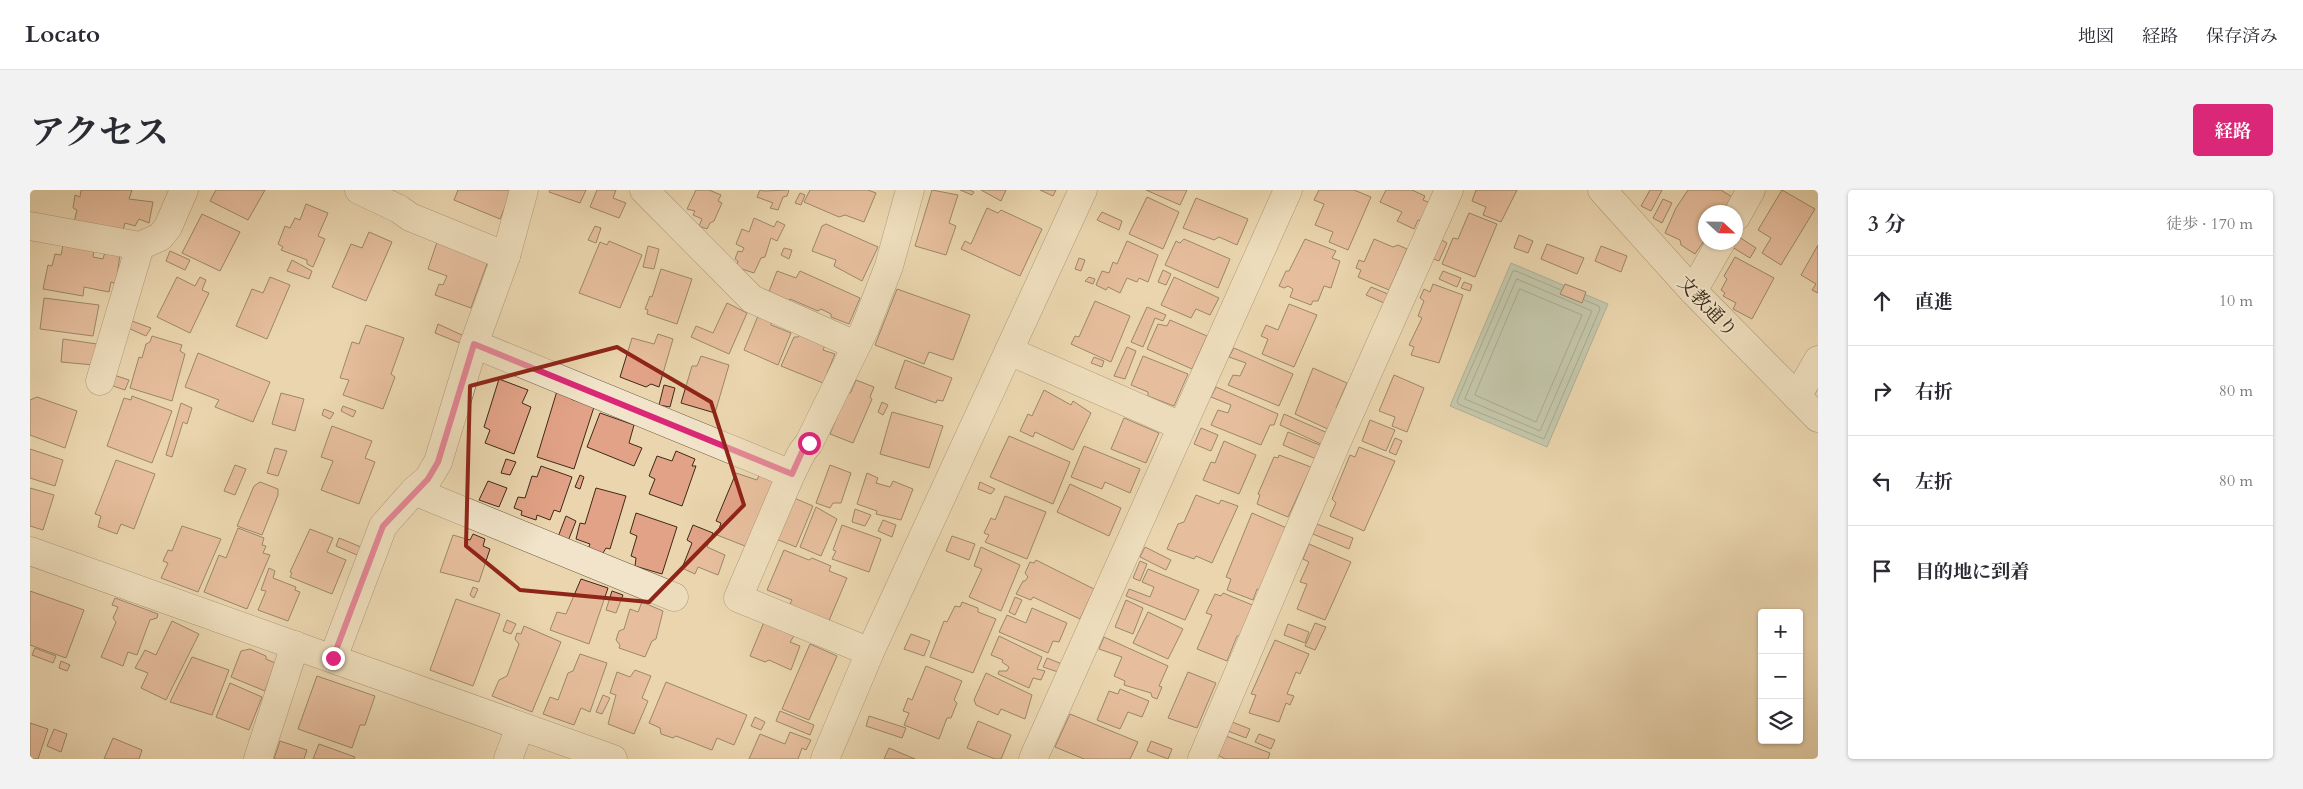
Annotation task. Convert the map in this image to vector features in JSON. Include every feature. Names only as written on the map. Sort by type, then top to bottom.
[{"type":"street","points":[[30,226],[140,246],[160,236],[168,226],[184,190]]},
{"type":"street","points":[[359,190],[399,209],[410,217],[506,256]]},
{"type":"street","points":[[333,658],[383,526],[428,479],[438,462],[474,344],[506,256],[524,190]]},
{"type":"street","points":[[644,190],[752,299],[856,345]]},
{"type":"street","points":[[870,652],[738,598],[802,452],[809,443],[865,328],[889,266],[910,190]]},
{"type":"street","points":[[825,759],[870,652],[1083,190]]},
{"type":"street","points":[[1033,759],[1288,190]]},
{"type":"street","points":[[1202,759],[1335,446],[1449,190]]},
{"type":"street","name":"文教通り","points":[[1602,190],[1693,291],[1818,418]]},
{"type":"street","points":[[1743,205],[1751,190]]},
{"type":"street","points":[[100,381],[140,246]]},
{"type":"street","points":[[1693,291],[1716,250]]},
{"type":"street","points":[[474,344],[792,474]]},
{"type":"street","points":[[1009,351],[1181,426]]},
{"type":"street","points":[[1796,397],[1818,360]]},
{"type":"street","points":[[414,492],[674,597]]},
{"type":"street","points":[[30,551],[613,759]]},
{"type":"street","points":[[258,759],[295,645]]},
{"type":"street","points":[[508,759],[520,727]]},
{"type":"highlighted area","points":[[617,347],[711,402],[744,505],[649,602],[520,590],[466,546],[470,386]]},
{"type":"water","points":[[1511,263],[1608,304],[1547,447],[1450,406]]},
{"type":"building","points":[[81,190],[132,190],[129,199],[153,202],[149,223],[139,219],[135,226],[125,223],[122,234],[74,222],[77,210],[73,208],[75,195],[80,197]]},
{"type":"building","points":[[216,190],[265,190],[248,220],[210,201]]},
{"type":"building","points":[[458,190],[512,190],[500,219],[454,200]]},
{"type":"building","points":[[550,190],[586,190],[580,203],[549,192]]},
{"type":"building","points":[[597,190],[616,190],[613,198],[626,203],[619,218],[590,207]]},
{"type":"building","points":[[696,190],[709,190],[721,195],[718,201],[722,203],[714,221],[710,223],[707,229],[699,226],[702,219],[693,215],[695,211],[687,209]]},
{"type":"building","points":[[760,190],[789,190],[787,196],[783,197],[778,210],[770,208],[773,203],[757,197]]},
{"type":"building","points":[[810,190],[868,190],[876,193],[864,222],[845,215],[839,217],[804,202]]},
{"type":"building","points":[[932,190],[958,195],[949,223],[956,226],[946,255],[915,246]]},
{"type":"building","points":[[960,190],[970,190],[974,192],[972,195]]},
{"type":"building","points":[[981,190],[1006,190],[1001,201]]},
{"type":"building","points":[[1040,190],[1056,190],[1053,196]]},
{"type":"building","points":[[1146,190],[1187,190],[1180,205]]},
{"type":"building","points":[[1319,190],[1354,190],[1371,197],[1348,250],[1329,242],[1333,232],[1315,225],[1324,204],[1314,200]]},
{"type":"building","points":[[1386,190],[1412,190],[1425,196],[1423,200],[1430,203],[1423,221],[1418,220],[1414,229],[1397,221],[1402,212],[1380,202]]},
{"type":"building","points":[[1476,190],[1517,190],[1501,222],[1483,215],[1486,207],[1472,201]]},
{"type":"building","points":[[1650,190],[1662,190],[1651,211],[1641,206]]},
{"type":"building","points":[[1688,190],[1721,190],[1732,197],[1727,205],[1698,205],[1698,250],[1695,254],[1681,245],[1680,240],[1665,233],[1676,208]]},
{"type":"building","points":[[1782,190],[1815,209],[1781,265],[1762,253],[1771,238],[1758,230]]},
{"type":"building","points":[[800,193],[805,195],[801,205],[795,203]]},
{"type":"building","points":[[1147,197],[1179,212],[1163,249],[1129,234]]},
{"type":"building","points":[[1196,198],[1248,219],[1237,245],[1219,237],[1214,240],[1183,228]]},
{"type":"building","points":[[1663,199],[1672,203],[1662,223],[1653,218]]},
{"type":"building","points":[[306,204],[328,213],[318,236],[325,239],[313,267],[307,264],[307,260],[281,250],[283,247],[278,244],[285,226],[290,228],[295,218],[300,220]]},
{"type":"building","points":[[987,208],[998,213],[1001,210],[1042,229],[1020,276],[961,249],[965,241],[971,244]]},
{"type":"building","points":[[1102,212],[1122,221],[1119,230],[1097,220]]},
{"type":"building","points":[[1469,213],[1497,224],[1475,277],[1442,264],[1453,238],[1458,239]]},
{"type":"building","points":[[202,214],[240,232],[220,271],[182,253]]},
{"type":"building","points":[[754,218],[774,227],[777,221],[785,225],[777,241],[771,238],[765,257],[761,258],[754,273],[736,267],[738,261],[735,259],[738,251],[742,252],[744,248],[736,244],[742,229],[749,232]]},
{"type":"building","points":[[826,224],[878,247],[862,281],[834,266],[836,260],[812,251],[822,226]]},
{"type":"building","points":[[595,226],[601,228],[596,243],[588,240]]},
{"type":"building","points":[[369,232],[392,242],[366,301],[332,287],[351,244],[362,248]]},
{"type":"building","points":[[1519,235],[1533,241],[1528,253],[1514,248]]},
{"type":"building","points":[[438,239],[488,261],[471,308],[435,295],[439,284],[443,285],[447,276],[428,269]]},
{"type":"building","points":[[1184,239],[1230,259],[1218,288],[1165,265],[1176,241],[1180,243]]},
{"type":"building","points":[[1305,239],[1336,251],[1332,258],[1340,261],[1331,288],[1324,286],[1318,301],[1313,301],[1311,305],[1290,297],[1293,289],[1288,286],[1284,288],[1279,286]]},
{"type":"building","points":[[1374,239],[1393,247],[1398,245],[1407,249],[1389,290],[1358,277],[1361,270],[1356,268],[1359,260],[1364,262]]},
{"type":"building","points":[[1440,239],[1447,243],[1439,261],[1431,258]]},
{"type":"building","points":[[1743,240],[1756,248],[1750,258],[1737,250],[1743,250]]},
{"type":"building","points":[[609,241],[642,255],[620,308],[579,293],[600,242],[607,245]]},
{"type":"building","points":[[1127,241],[1158,255],[1148,282],[1139,278],[1137,282],[1127,278],[1120,293],[1108,287],[1106,290],[1096,285],[1102,271],[1109,273],[1113,262],[1117,264]]},
{"type":"building","points":[[1547,244],[1584,258],[1577,274],[1541,259]]},
{"type":"building","points":[[63,245],[94,249],[93,257],[103,259],[105,252],[120,254],[116,284],[111,282],[109,292],[84,287],[83,296],[43,289],[48,265],[52,266],[55,254],[61,255]]},
{"type":"building","points":[[1818,245],[1818,293],[1812,290],[1816,284],[1801,275]]},
{"type":"building","points":[[648,246],[659,249],[654,269],[643,267]]},
{"type":"building","points":[[1601,246],[1627,256],[1621,272],[1595,261]]},
{"type":"building","points":[[784,248],[792,250],[789,259],[781,255]]},
{"type":"building","points":[[170,251],[190,260],[185,270],[166,261]]},
{"type":"building","points":[[1735,257],[1774,278],[1752,319],[1733,309],[1736,303],[1723,296],[1725,293],[1721,290],[1727,279],[1724,276]]},
{"type":"building","points":[[1079,258],[1085,260],[1081,271],[1075,269]]},
{"type":"building","points":[[292,260],[312,271],[309,279],[287,271]]},
{"type":"building","points":[[661,269],[692,279],[677,324],[647,314],[648,310],[645,309],[650,296],[652,297]]},
{"type":"building","points":[[1163,270],[1171,274],[1166,285],[1158,282]]},
{"type":"building","points":[[777,271],[796,278],[800,271],[860,298],[849,324],[831,317],[831,314],[821,309],[818,311],[790,299],[787,302],[768,294]]},
{"type":"building","points":[[1443,271],[1461,278],[1457,287],[1439,279]]},
{"type":"building","points":[[177,277],[195,286],[200,277],[206,280],[202,290],[209,293],[190,333],[157,317]]},
{"type":"building","points":[[270,277],[290,285],[267,339],[236,326],[252,289],[263,293]]},
{"type":"building","points":[[1089,277],[1095,279],[1093,284],[1085,281]]},
{"type":"building","points":[[1174,277],[1219,298],[1210,315],[1196,309],[1191,318],[1161,305]]},
{"type":"building","points":[[1464,282],[1472,285],[1470,291],[1461,288]]},
{"type":"building","points":[[1433,284],[1463,295],[1439,363],[1411,355],[1414,347],[1409,345],[1422,318],[1418,316],[1424,301],[1420,298],[1424,289],[1430,292]]},
{"type":"building","points":[[1565,284],[1586,292],[1582,303],[1560,294]]},
{"type":"building","points":[[1371,287],[1388,294],[1384,303],[1366,295]]},
{"type":"building","points":[[897,289],[970,315],[953,360],[929,352],[924,364],[875,345]]},
{"type":"building","points":[[44,298],[99,305],[93,336],[40,329]]},
{"type":"building","points":[[1095,301],[1130,316],[1111,362],[1071,344],[1075,336],[1079,337]]},
{"type":"building","points":[[727,303],[747,313],[729,354],[691,337],[696,326],[713,333]]},
{"type":"building","points":[[1289,304],[1317,315],[1294,367],[1262,354],[1268,339],[1261,336],[1266,325],[1278,330]]},
{"type":"building","points":[[1147,307],[1166,315],[1163,321],[1155,318],[1143,347],[1131,342]]},
{"type":"building","points":[[758,316],[771,321],[771,325],[791,333],[778,365],[744,350]]},
{"type":"building","points":[[1170,320],[1207,336],[1192,369],[1147,349],[1158,324],[1167,326]]},
{"type":"building","points":[[132,321],[151,328],[146,336],[128,328]]},
{"type":"building","points":[[438,324],[464,336],[460,343],[435,333]]},
{"type":"building","points":[[366,325],[404,338],[391,374],[395,377],[383,409],[343,395],[349,380],[340,378],[352,342],[359,344]]},
{"type":"building","points":[[802,332],[826,343],[823,350],[835,354],[823,383],[781,366],[794,337],[798,337]]},
{"type":"building","points":[[658,334],[673,339],[659,387],[651,384],[646,387],[620,377],[632,338],[654,344]]},
{"type":"building","points":[[152,336],[182,345],[180,351],[185,354],[172,401],[130,388],[139,357],[142,358],[146,344],[150,342]]},
{"type":"building","points":[[63,339],[97,344],[94,365],[61,362]]},
{"type":"building","points":[[1127,347],[1136,351],[1125,379],[1114,376]]},
{"type":"building","points":[[1234,348],[1293,374],[1279,406],[1228,385],[1233,375],[1240,376],[1246,363],[1229,357]]},
{"type":"building","points":[[198,353],[270,382],[253,422],[215,407],[219,400],[185,387]]},
{"type":"building","points":[[701,356],[729,365],[715,413],[681,403],[692,366],[697,366]]},
{"type":"building","points":[[1143,356],[1188,374],[1174,406],[1148,396],[1148,392],[1131,385]]},
{"type":"building","points":[[1094,357],[1104,361],[1102,367],[1091,363]]},
{"type":"building","points":[[905,360],[952,378],[943,401],[937,400],[936,403],[895,388]]},
{"type":"building","points":[[1313,368],[1347,383],[1336,408],[1338,409],[1330,430],[1295,414]]},
{"type":"building","points":[[114,375],[129,380],[125,390],[110,385]]},
{"type":"building","points":[[1394,375],[1424,388],[1407,432],[1392,426],[1395,417],[1379,411]]},
{"type":"building","points":[[499,379],[528,390],[522,403],[531,407],[514,454],[485,443],[490,430],[484,427]]},
{"type":"building","points":[[856,380],[874,387],[870,397],[872,399],[853,443],[830,434],[846,395],[851,392]]},
{"type":"building","points":[[664,385],[675,388],[670,407],[659,405]]},
{"type":"building","points":[[1216,387],[1278,414],[1274,425],[1270,425],[1261,445],[1211,425],[1218,410],[1228,413],[1231,405],[1211,397]]},
{"type":"building","points":[[1044,390],[1071,405],[1073,401],[1091,413],[1073,450],[1035,432],[1033,437],[1020,431],[1028,414],[1032,416]]},
{"type":"building","points":[[557,391],[571,396],[571,399],[594,407],[574,469],[537,457]]},
{"type":"building","points":[[281,393],[304,399],[295,431],[272,424]]},
{"type":"building","points":[[132,396],[172,411],[152,463],[107,446],[124,398],[131,400]]},
{"type":"building","points":[[37,397],[77,411],[65,448],[30,435],[30,400]]},
{"type":"building","points":[[882,402],[888,405],[883,415],[878,412]]},
{"type":"building","points":[[181,403],[192,408],[187,424],[183,422],[172,457],[166,455]]},
{"type":"building","points":[[343,406],[356,411],[353,417],[341,411]]},
{"type":"building","points":[[324,409],[334,413],[330,419],[322,415]]},
{"type":"building","points":[[892,412],[943,426],[929,468],[880,454]]},
{"type":"building","points":[[600,413],[634,425],[629,443],[642,448],[634,466],[587,447]]},
{"type":"building","points":[[1284,414],[1330,434],[1325,446],[1280,425]]},
{"type":"building","points":[[1124,418],[1159,433],[1146,463],[1111,449]]},
{"type":"building","points":[[1370,420],[1395,430],[1386,451],[1362,441]]},
{"type":"building","points":[[332,426],[372,441],[365,458],[375,462],[359,504],[321,490],[333,461],[321,457]]},
{"type":"building","points":[[1201,428],[1218,435],[1211,451],[1194,444]]},
{"type":"building","points":[[1288,432],[1322,446],[1316,459],[1283,445]]},
{"type":"building","points":[[1009,436],[1070,462],[1053,504],[990,477]]},
{"type":"building","points":[[1395,438],[1402,441],[1396,455],[1389,452]]},
{"type":"building","points":[[1224,441],[1256,455],[1239,494],[1203,480],[1211,462],[1215,463]]},
{"type":"building","points":[[1084,446],[1140,469],[1130,493],[1105,482],[1102,489],[1071,477]]},
{"type":"building","points":[[1359,447],[1395,461],[1364,531],[1330,516],[1336,503],[1332,499],[1350,455],[1355,457]]},
{"type":"building","points":[[275,448],[287,451],[278,476],[267,473]]},
{"type":"building","points":[[30,449],[63,460],[55,486],[30,478]]},
{"type":"building","points":[[676,451],[695,459],[692,466],[696,466],[682,506],[649,494],[655,479],[649,476],[657,456],[672,461]]},
{"type":"building","points":[[1279,455],[1311,467],[1288,517],[1257,504],[1260,495],[1258,494],[1274,457],[1278,458]]},
{"type":"building","points":[[506,459],[516,462],[510,475],[501,473]]},
{"type":"building","points":[[116,460],[155,474],[134,529],[121,524],[117,534],[98,527],[101,516],[95,514]]},
{"type":"building","points":[[235,465],[246,469],[235,495],[224,491]]},
{"type":"building","points":[[830,465],[851,473],[841,503],[833,503],[830,508],[816,503]]},
{"type":"building","points":[[541,466],[572,477],[560,512],[554,510],[550,520],[537,515],[536,520],[521,515],[522,511],[514,508],[518,497],[525,498],[532,476],[537,477]]},
{"type":"building","points":[[761,471],[778,478],[745,546],[717,535],[721,523],[716,521],[736,473],[757,480]]},
{"type":"building","points":[[867,473],[878,478],[876,483],[890,487],[893,481],[913,489],[901,520],[876,514],[877,511],[857,504]]},
{"type":"building","points":[[580,475],[584,477],[580,489],[575,487]]},
{"type":"building","points":[[488,481],[507,488],[499,507],[479,500]]},
{"type":"building","points":[[260,482],[278,489],[278,495],[262,535],[237,526],[254,486]]},
{"type":"building","points":[[980,482],[995,489],[991,494],[978,489]]},
{"type":"building","points":[[1070,484],[1121,508],[1109,536],[1057,512]]},
{"type":"building","points":[[30,488],[54,495],[43,530],[30,526]]},
{"type":"building","points":[[596,488],[626,496],[610,549],[606,548],[603,553],[588,549],[590,544],[576,539],[580,523],[585,524]]},
{"type":"building","points":[[1196,495],[1219,504],[1221,500],[1238,506],[1212,563],[1196,556],[1194,559],[1167,549],[1178,524],[1184,522]]},
{"type":"building","points":[[1005,496],[1046,512],[1027,559],[985,542],[989,535],[984,533],[991,518],[995,520]]},
{"type":"building","points":[[794,498],[813,506],[796,547],[776,539]]},
{"type":"building","points":[[816,507],[837,519],[821,556],[800,547]]},
{"type":"building","points":[[855,509],[871,515],[865,526],[852,522]]},
{"type":"building","points":[[636,513],[677,527],[662,574],[635,566],[636,558],[631,556],[637,536],[630,533]]},
{"type":"building","points":[[1252,513],[1289,529],[1263,592],[1257,589],[1253,600],[1227,590],[1231,579],[1226,577]]},
{"type":"building","points":[[566,516],[576,521],[568,541],[558,537]]},
{"type":"building","points":[[883,520],[896,525],[892,537],[878,531]]},
{"type":"building","points":[[1317,524],[1353,538],[1349,549],[1313,534]]},
{"type":"building","points":[[693,525],[713,533],[707,547],[725,555],[718,575],[698,567],[695,574],[682,568],[692,543],[687,540]]},
{"type":"building","points":[[842,525],[881,539],[869,572],[832,559],[836,551],[833,550]]},
{"type":"building","points":[[182,526],[221,539],[198,592],[161,578],[168,563],[163,561],[168,550],[172,551]]},
{"type":"building","points":[[238,528],[264,538],[262,545],[266,546],[263,553],[270,555],[247,609],[204,592],[219,555],[226,558]]},
{"type":"building","points":[[310,529],[333,538],[327,552],[346,560],[332,594],[290,577],[292,573],[290,572]]},
{"type":"building","points":[[473,534],[485,539],[483,546],[490,549],[479,582],[440,572],[453,535],[470,540]]},
{"type":"building","points":[[952,536],[975,544],[969,560],[946,551]]},
{"type":"building","points":[[339,538],[361,547],[357,555],[336,546]]},
{"type":"building","points":[[1309,544],[1351,562],[1325,620],[1297,609],[1307,584],[1300,582],[1309,562],[1303,559]]},
{"type":"building","points":[[981,547],[1020,565],[1001,611],[969,597],[982,569],[974,566]]},
{"type":"building","points":[[1145,547],[1171,560],[1166,570],[1140,557]]},
{"type":"building","points":[[784,550],[831,566],[829,571],[847,578],[828,623],[788,608],[792,600],[767,590]]},
{"type":"building","points":[[1036,560],[1094,589],[1080,619],[1033,597],[1031,600],[1016,594],[1023,581],[1028,577],[1025,573],[1030,562],[1034,563]]},
{"type":"building","points":[[1140,561],[1147,564],[1140,581],[1133,578]]},
{"type":"building","points":[[269,568],[275,571],[273,578],[296,587],[295,590],[300,592],[288,621],[258,610],[266,591],[261,590]]},
{"type":"building","points":[[1148,569],[1199,590],[1185,620],[1126,596],[1129,589],[1150,597],[1154,587],[1142,582]]},
{"type":"building","points":[[581,579],[608,588],[589,644],[550,630],[557,612],[566,614]]},
{"type":"building","points":[[473,587],[478,589],[474,598],[470,595]]},
{"type":"building","points":[[30,591],[84,610],[66,658],[30,645]]},
{"type":"building","points":[[612,591],[623,595],[616,613],[606,610]]},
{"type":"building","points":[[1223,593],[1255,606],[1242,636],[1237,636],[1227,661],[1197,649],[1212,615],[1206,613],[1215,594],[1221,596]]},
{"type":"building","points":[[1015,597],[1022,600],[1015,615],[1009,612]]},
{"type":"building","points":[[115,598],[158,614],[157,618],[150,620],[137,655],[128,652],[123,666],[101,657],[116,622],[113,618],[118,607],[112,605]]},
{"type":"building","points":[[456,599],[500,614],[473,686],[430,670]]},
{"type":"building","points":[[1126,600],[1143,608],[1133,634],[1115,627]]},
{"type":"building","points":[[642,602],[663,611],[656,639],[652,641],[645,657],[619,648],[620,645],[616,640],[619,631],[624,629],[630,609],[638,612]]},
{"type":"building","points":[[962,602],[978,608],[978,612],[996,619],[973,673],[930,657],[944,621],[947,622],[955,606],[960,607]]},
{"type":"building","points":[[1032,608],[1067,623],[1059,642],[1053,641],[1048,653],[999,632],[1007,615],[1026,623]]},
{"type":"building","points":[[1148,612],[1183,629],[1168,659],[1133,643]]},
{"type":"building","points":[[507,620],[516,624],[511,634],[503,631]]},
{"type":"building","points":[[172,621],[199,634],[166,700],[141,688],[148,673],[135,668],[145,650],[156,655]]},
{"type":"building","points":[[764,622],[794,636],[790,642],[800,646],[791,670],[769,660],[765,662],[750,656]]},
{"type":"building","points":[[1315,623],[1326,627],[1315,650],[1305,646]]},
{"type":"building","points":[[1288,624],[1309,632],[1305,643],[1284,635]]},
{"type":"building","points":[[524,626],[561,642],[532,712],[492,696],[499,680],[507,676],[519,644],[515,639],[517,633],[521,634]]},
{"type":"building","points":[[911,634],[930,641],[924,656],[904,649]]},
{"type":"building","points":[[999,636],[1042,657],[1037,669],[1045,671],[1041,680],[1033,678],[1029,688],[998,674],[999,671],[1007,671],[1009,667],[1002,662],[1003,660],[991,655]]},
{"type":"building","points":[[1104,637],[1168,666],[1159,686],[1162,687],[1157,699],[1152,697],[1151,693],[1124,685],[1125,681],[1114,676],[1122,657],[1099,649]]},
{"type":"building","points":[[1275,640],[1309,654],[1300,674],[1296,672],[1287,694],[1294,696],[1290,705],[1286,703],[1279,722],[1249,713],[1256,695],[1251,694]]},
{"type":"building","points":[[810,644],[837,656],[809,720],[782,709]]},
{"type":"building","points":[[35,648],[56,656],[53,663],[32,655]]},
{"type":"building","points":[[250,649],[266,656],[266,659],[275,663],[265,691],[231,677],[241,651]]},
{"type":"building","points":[[580,654],[607,663],[590,712],[581,708],[574,725],[543,714],[550,697],[558,700],[568,673],[573,671]]},
{"type":"building","points":[[192,657],[229,670],[212,715],[170,702]]},
{"type":"building","points":[[1047,658],[1062,664],[1058,672],[1043,667]]},
{"type":"building","points":[[61,661],[70,665],[67,671],[59,668]]},
{"type":"building","points":[[926,666],[962,681],[954,700],[957,703],[951,718],[947,718],[939,739],[904,725],[909,713],[903,711],[908,698],[912,700]]},
{"type":"building","points":[[635,670],[651,676],[642,698],[648,701],[634,734],[608,724],[616,695],[610,693],[617,672],[630,677]]},
{"type":"building","points":[[1188,672],[1216,683],[1197,728],[1168,718]]},
{"type":"building","points":[[986,673],[1032,695],[1025,719],[1001,709],[998,715],[976,705],[974,700]]},
{"type":"building","points":[[317,676],[375,696],[365,725],[360,725],[352,748],[298,729]]},
{"type":"building","points":[[666,682],[747,715],[734,745],[717,738],[712,750],[676,736],[673,738],[661,734],[660,728],[649,723]]},
{"type":"building","points":[[230,683],[262,697],[249,730],[216,717]]},
{"type":"building","points":[[1120,689],[1149,701],[1142,717],[1128,712],[1120,729],[1097,720],[1109,691],[1118,694]]},
{"type":"building","points":[[603,695],[610,698],[602,714],[596,712]]},
{"type":"building","points":[[780,711],[814,725],[810,735],[776,721]]},
{"type":"building","points":[[1070,714],[1138,742],[1130,759],[1084,759],[1055,747]]},
{"type":"building","points":[[869,716],[906,728],[902,738],[866,726]]},
{"type":"building","points":[[755,717],[765,722],[761,730],[751,726]]},
{"type":"building","points":[[978,721],[1011,735],[1001,759],[995,759],[967,748]]},
{"type":"building","points":[[1232,722],[1250,729],[1246,738],[1228,731]]},
{"type":"building","points":[[30,723],[48,729],[38,759],[30,759]]},
{"type":"building","points":[[54,729],[67,734],[61,752],[47,746]]},
{"type":"building","points":[[790,732],[811,740],[806,750],[802,748],[798,759],[749,759],[760,734],[785,744]]},
{"type":"building","points":[[1259,734],[1275,740],[1271,749],[1255,742]]},
{"type":"building","points":[[1226,736],[1270,753],[1268,759],[1225,759],[1218,755]]},
{"type":"building","points":[[113,738],[142,750],[139,759],[104,759]]},
{"type":"building","points":[[280,741],[307,750],[304,759],[274,759]]},
{"type":"building","points":[[1151,741],[1172,749],[1168,759],[1147,751]]},
{"type":"building","points":[[319,744],[355,757],[354,759],[313,759]]},
{"type":"building","points":[[889,748],[915,759],[884,759]]},
{"type":"route","points":[[333,658],[383,526],[390,516],[428,479],[438,462],[474,344],[792,474],[802,452],[809,443]]}]
